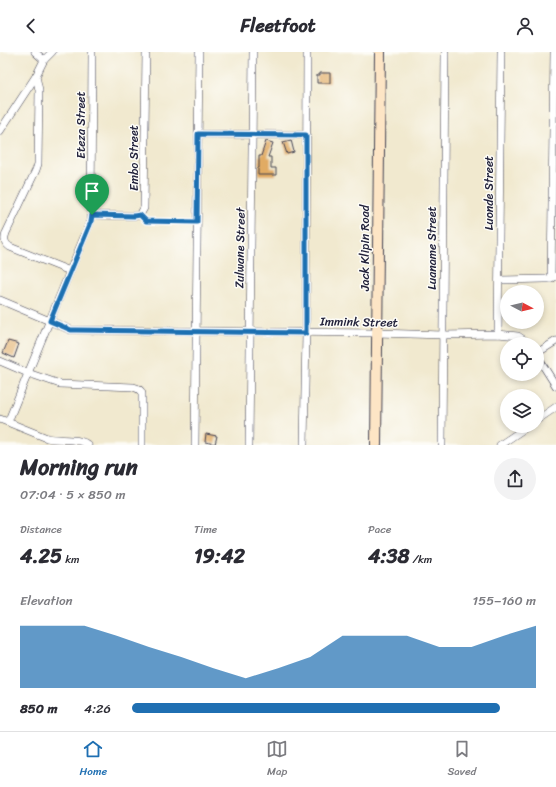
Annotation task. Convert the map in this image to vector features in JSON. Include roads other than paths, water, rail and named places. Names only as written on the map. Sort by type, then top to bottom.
[{"type":"street","points":[[35,52],[44,60]]},
{"type":"street","points":[[0,131],[36,76],[44,60],[52,52]]},
{"type":"street","name":"Eteza Street","points":[[8,422],[91,222],[92,52]]},
{"type":"street","name":"Embo Street","points":[[92,215],[134,216],[140,215],[143,212],[145,205],[146,52]]},
{"type":"street","points":[[196,445],[199,52]]},
{"type":"street","name":"Zulwane Street","points":[[249,445],[253,52]]},
{"type":"street","points":[[304,445],[307,52]]},
{"type":"street","name":"Jack Klipin Road","points":[[376,445],[380,52]]},
{"type":"street","name":"Luaname Street","points":[[442,445],[445,52]]},
{"type":"street","name":"Luonde Street","points":[[498,334],[501,52]]},
{"type":"street","points":[[499,280],[553,277],[554,52]]},
{"type":"street","points":[[36,76],[39,90],[38,164],[6,233],[5,241],[10,247],[70,271]]},
{"type":"street","points":[[198,134],[306,135]]},
{"type":"street","name":"Immink Street","points":[[0,300],[71,330],[498,334],[520,337]]},
{"type":"street","points":[[544,349],[556,340]]},
{"type":"street","points":[[0,361],[28,373],[64,385],[133,386],[139,389],[142,394],[142,445]]},
{"type":"street","points":[[544,366],[556,386]]},
{"type":"street","points":[[544,415],[556,407]]},
{"type":"street","points":[[0,419],[47,438],[80,440],[88,445]]},
{"type":"street","points":[[500,445],[518,433]]}]
